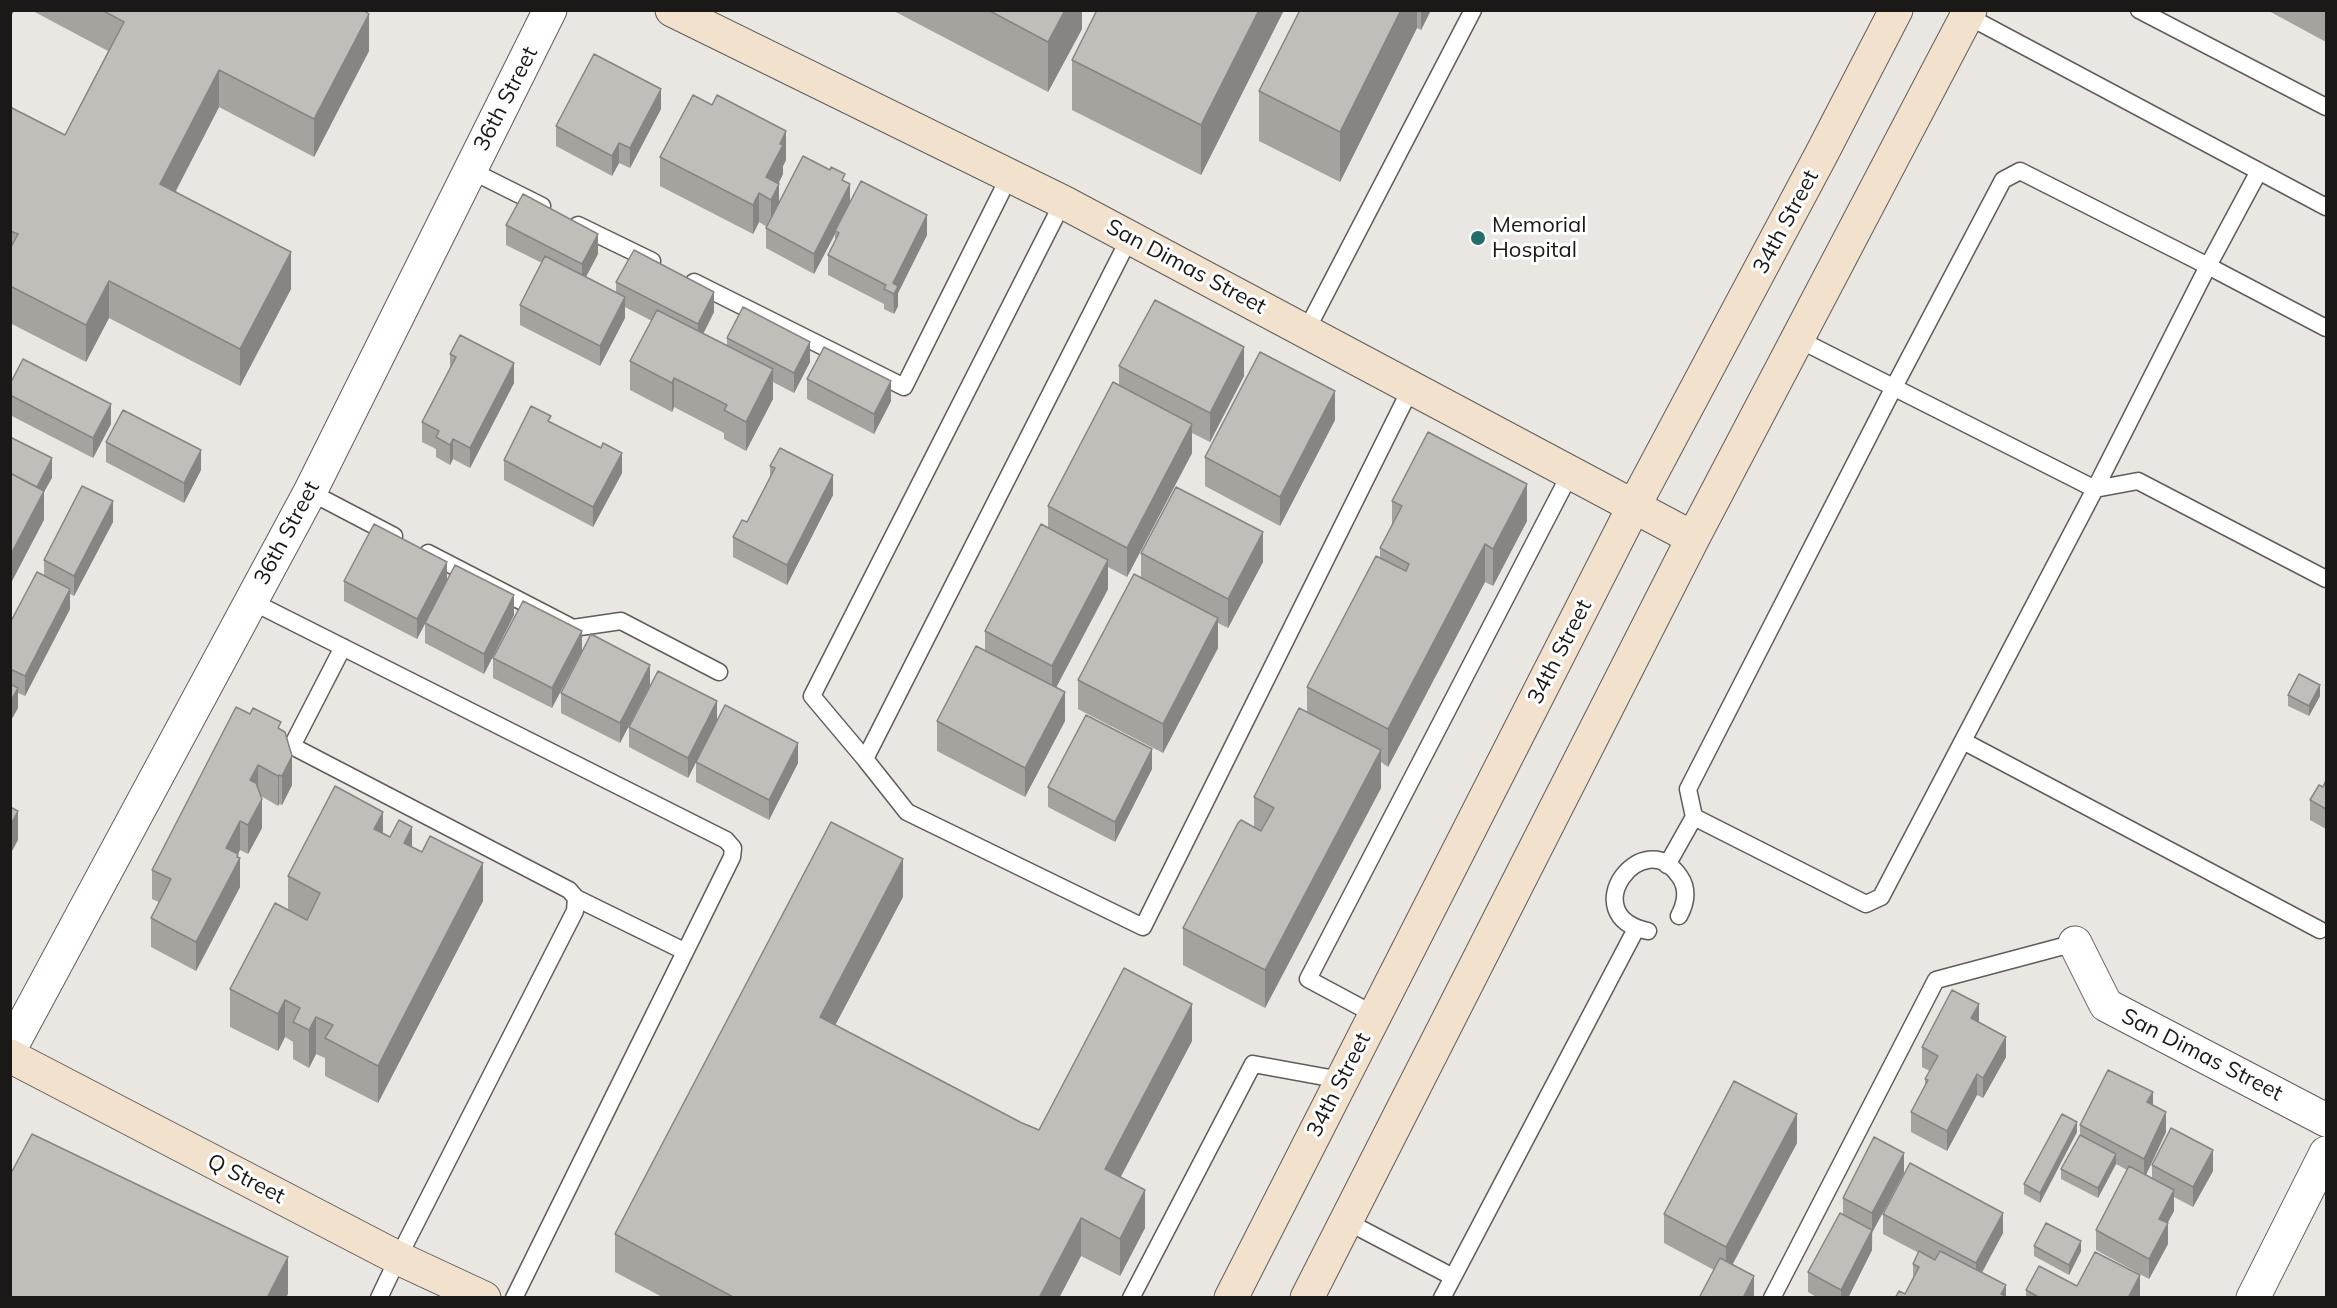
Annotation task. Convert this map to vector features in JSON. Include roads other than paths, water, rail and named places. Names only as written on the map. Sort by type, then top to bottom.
[{"type":"street","name":"36th Street","points":[[10,1048],[310,492],[550,10]]},
{"type":"street","name":"San Dimas Street","points":[[672,10],[1063,202],[1693,538]]},
{"type":"street","name":"34th Street","points":[[1231,1298],[1634,506],[1816,166],[1896,10]]},
{"type":"street","points":[[1307,1298],[1693,538],[1798,339],[1965,12]]},
{"type":"street","name":"San Dimas Street","points":[[2075,943],[2106,1005],[2326,1120]]},
{"type":"street","name":"Q Street","points":[[10,1056],[398,1257],[484,1298]]},
{"type":"street","points":[[2253,1298],[2326,1153]]},
{"type":"lane","points":[[1306,331],[1473,10]]},
{"type":"lane","points":[[2139,10],[2326,107]]},
{"type":"lane","points":[[1965,12],[2326,207]]},
{"type":"lane","points":[[470,170],[904,387],[1010,175]]},
{"type":"lane","points":[[1668,865],[1694,817],[1688,789],[2003,180],[2020,171],[2326,327]]},
{"type":"lane","points":[[1694,817],[1866,904],[1881,897],[2259,171]]},
{"type":"lane","points":[[1063,202],[812,696],[907,812],[1143,927],[1411,387]]},
{"type":"lane","points":[[865,759],[1130,237]]},
{"type":"lane","points":[[1798,339],[2095,489],[2138,481],[2326,579]]},
{"type":"lane","points":[[1375,1015],[1308,979],[1570,472]]},
{"type":"lane","points":[[310,492],[573,628],[621,621],[719,672]]},
{"type":"lane","points":[[251,601],[726,840],[733,848],[732,857],[514,1298]]},
{"type":"lane","points":[[343,647],[292,746],[569,890],[576,898],[684,951]]},
{"type":"lane","points":[[1963,741],[2320,930]]},
{"type":"lane","points":[[1442,1298],[1642,930],[1626,922],[1619,914],[1615,891],[1625,871],[1634,864],[1646,861],[1668,865],[1683,881],[1686,894],[1679,916]]},
{"type":"lane","points":[[379,1298],[575,911],[576,898]]},
{"type":"lane","points":[[1772,1298],[1936,980],[2075,943]]},
{"type":"lane","points":[[1131,1298],[1253,1064],[1341,1080]]},
{"type":"lane","points":[[1346,1221],[1453,1277]]},
{"type":"place","name":"Memorial Hospital","points":[[1478,238]]}]
